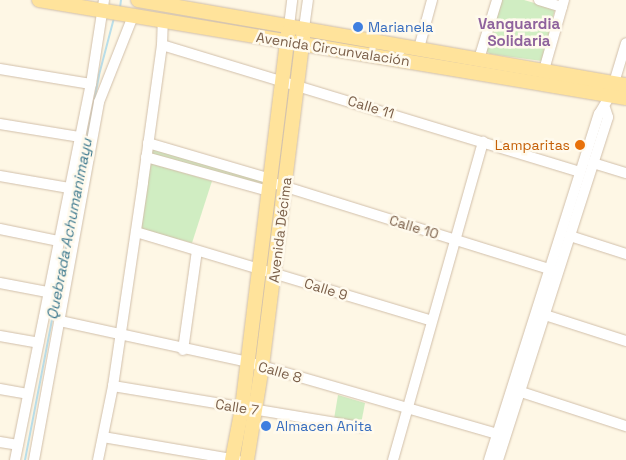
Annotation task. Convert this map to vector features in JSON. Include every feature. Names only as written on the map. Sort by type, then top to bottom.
[{"type":"main road","name":"Avenida Circunvalación","points":[[39,0],[106,8],[130,16],[614,93]]},
{"type":"main road","name":"Avenida Circunvalación","points":[[138,0],[544,70],[626,98]]},
{"type":"main road","name":"Avenida Décima","points":[[247,460],[248,362],[289,26]]},
{"type":"main road","name":"Avenida Décima","points":[[232,460],[262,366],[304,28]]},
{"type":"street","name":"Avenida Décima","points":[[289,26],[292,0]]},
{"type":"street","name":"Avenida Décima","points":[[304,28],[308,0]]},
{"type":"street","points":[[419,48],[432,0]]},
{"type":"street","points":[[479,59],[497,0]]},
{"type":"street","points":[[539,0],[563,3],[544,70]]},
{"type":"street","points":[[16,460],[58,241],[106,8]]},
{"type":"street","points":[[34,460],[100,102],[130,16]]},
{"type":"street","points":[[98,460],[113,386],[119,334],[136,232],[162,45],[163,21]]},
{"type":"street","points":[[488,460],[545,314],[554,270],[570,236],[608,117],[626,43]]},
{"type":"street","name":"Calle 11","points":[[162,45],[580,172]]},
{"type":"street","points":[[0,69],[91,84]]},
{"type":"street","points":[[498,460],[515,390],[554,270],[580,172],[599,114],[614,93]]},
{"type":"street","points":[[0,124],[79,138]]},
{"type":"street","points":[[392,460],[453,239],[483,141]]},
{"type":"street","name":"Calle 10","points":[[148,143],[270,184]]},
{"type":"street","name":"Calle 10","points":[[146,157],[285,186],[554,270]]},
{"type":"street","points":[[593,163],[626,174]]},
{"type":"street","points":[[0,176],[69,188]]},
{"type":"street","points":[[0,229],[58,241]]},
{"type":"street","name":"Calle 9","points":[[136,232],[430,320]]},
{"type":"street","points":[[570,236],[626,254]]},
{"type":"street","points":[[183,350],[197,251]]},
{"type":"street","points":[[0,283],[48,292]]},
{"type":"street","points":[[545,314],[626,341]]},
{"type":"street","name":"Calle 8","points":[[60,321],[183,350],[248,362],[497,434]]},
{"type":"street","points":[[0,336],[38,343]]},
{"type":"street","name":"Calle 7","points":[[113,386],[362,427]]},
{"type":"street","points":[[0,390],[28,394]]},
{"type":"street","points":[[515,390],[626,426]]},
{"type":"street","points":[[103,436],[237,460]]},
{"type":"street","points":[[0,442],[18,444]]},
{"type":"green space","points":[[501,0],[524,0],[555,9],[542,61],[490,54],[486,51]]},
{"type":"green space","points":[[151,148],[264,180],[264,184],[150,155]]},
{"type":"green space","points":[[149,163],[212,181],[192,243],[140,229]]},
{"type":"green space","points":[[338,395],[365,403],[361,424],[334,419]]},
{"type":"waterway","name":"Quebrada Achumanimayu","points":[[120,8],[121,0]]},
{"type":"waterway","name":"Quebrada Achumanimayu","points":[[25,460],[99,75],[114,18]]},
{"type":"place","name":"Marianela","points":[[358,27]]},
{"type":"place","name":"Lamparitas","points":[[580,145]]},
{"type":"place","name":"Almacen Anita","points":[[266,426]]},
{"type":"district","name":"Vanguardia Solidaria","points":[[519,32]]}]
